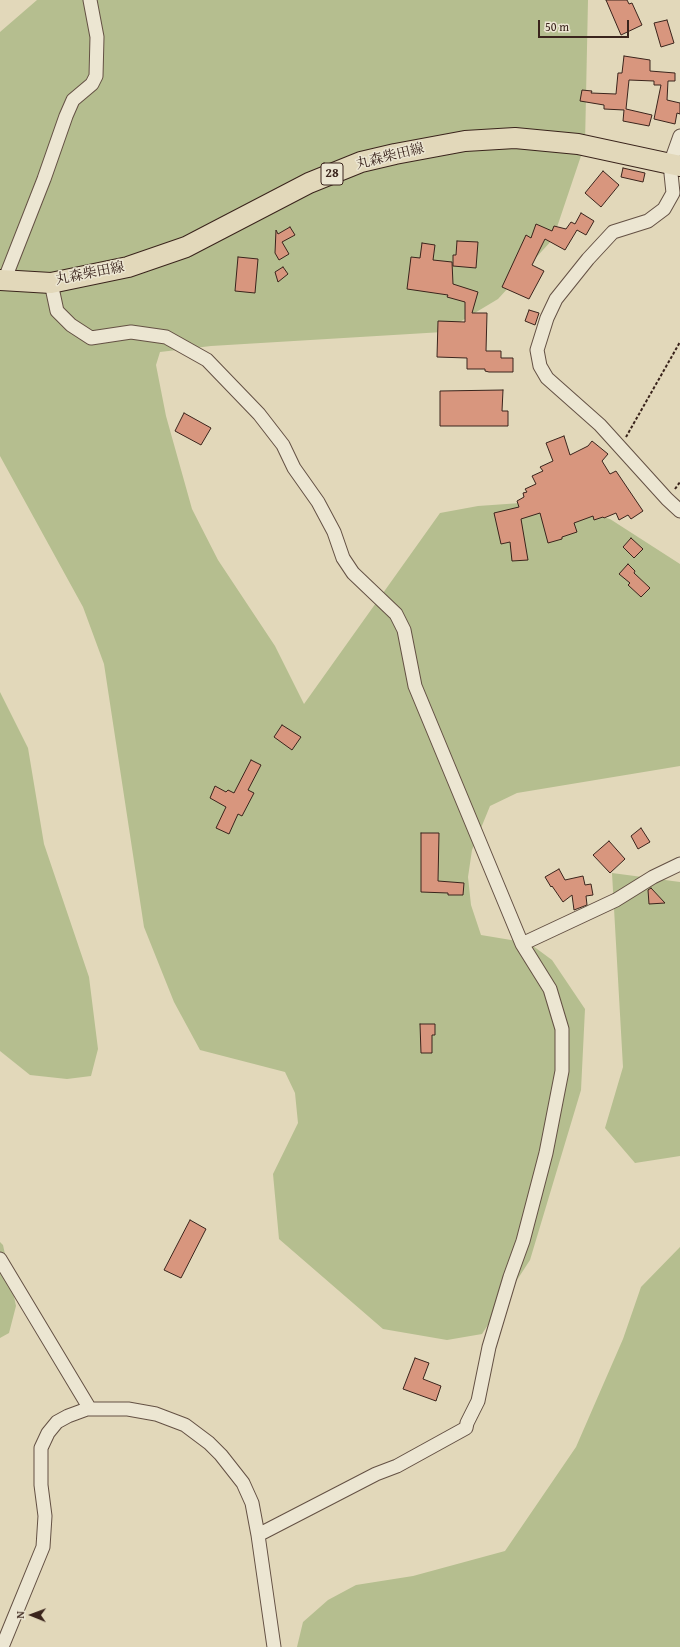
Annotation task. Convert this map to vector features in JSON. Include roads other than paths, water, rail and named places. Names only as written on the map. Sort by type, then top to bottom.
[{"type":"main road","name":"丸森柴田線","points":[[2,280],[51,283],[128,267],[186,247],[309,183],[361,162],[465,141],[515,138],[578,144],[675,165]]},
{"type":"street","points":[[2,280],[44,179],[73,100],[92,84],[96,76],[97,37],[90,0]]},
{"type":"street","points":[[680,136],[675,165],[673,193],[664,209],[648,221],[613,232],[588,259],[556,299],[547,318],[537,350],[540,366],[547,378],[600,425],[667,500],[680,510]]},
{"type":"street","points":[[51,283],[57,311],[71,325],[90,338],[131,332],[166,337],[207,360],[259,414],[283,445],[294,468],[318,502],[334,532],[343,558],[353,573],[396,614],[404,630],[415,686],[522,944],[550,989],[562,1029],[562,1071],[546,1154],[523,1241],[510,1277],[489,1347],[488,1359],[478,1401],[466,1428],[397,1466],[376,1474],[258,1535]]},
{"type":"street","points":[[522,944],[616,900],[653,877],[680,864]]},
{"type":"street","points":[[0,1259],[90,1409]]},
{"type":"street","points":[[2,1647],[43,1547],[45,1516],[41,1485],[42,1448],[48,1433],[57,1422],[68,1416],[90,1409],[128,1409],[156,1414],[185,1426],[209,1443],[221,1454],[243,1483],[252,1503],[274,1647]]}]
